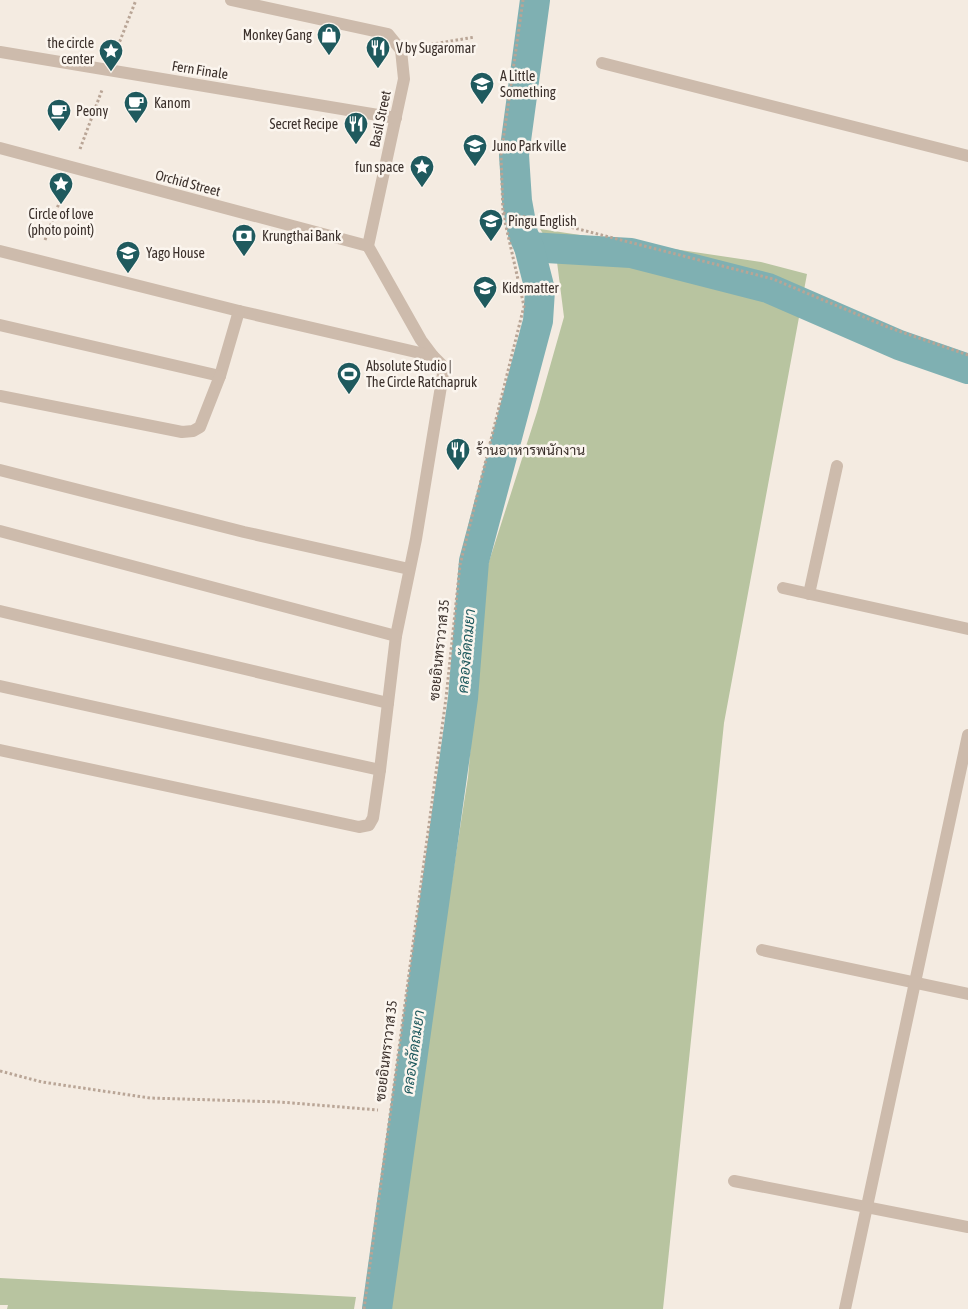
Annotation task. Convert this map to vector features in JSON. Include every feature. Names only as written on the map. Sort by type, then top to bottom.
[{"type":"street","points":[[231,0],[388,34],[400,50]]},
{"type":"street","name":"Basil Street","points":[[368,246],[404,79],[400,50]]},
{"type":"street","name":"Fern Finale","points":[[0,52],[396,118]]},
{"type":"street","points":[[602,63],[968,156]]},
{"type":"street","name":"Orchid Street","points":[[0,148],[368,246]]},
{"type":"street","points":[[0,750],[359,827],[369,825],[373,818],[380,770],[396,636],[416,539],[443,374],[442,364],[433,356],[421,340],[368,246]]},
{"type":"street","points":[[0,252],[239,311],[433,356]]},
{"type":"street","points":[[0,396],[182,432],[194,431],[200,427],[220,376],[239,311]]},
{"type":"street","points":[[0,324],[220,376]]},
{"type":"street","points":[[809,594],[836,466]]},
{"type":"street","points":[[0,470],[244,532],[409,569]]},
{"type":"street","points":[[0,531],[396,636]]},
{"type":"street","points":[[783,588],[968,629]]},
{"type":"street","points":[[0,611],[388,703]]},
{"type":"street","points":[[0,686],[380,770]]},
{"type":"street","points":[[844,1309],[968,735]]},
{"type":"street","points":[[762,950],[914,984],[968,994]]},
{"type":"street","points":[[734,1182],[867,1206],[968,1227]]},
{"type":"path","points":[[44,241],[136,0]]},
{"type":"path","name":"ซอยอินทราวาส 35","points":[[364,1309],[446,698],[460,565],[524,306],[503,212],[501,156],[523,0]]},
{"type":"path","points":[[400,50],[475,37]]},
{"type":"path","points":[[503,212],[542,220],[773,279],[890,328],[968,355]]},
{"type":"path","points":[[0,1071],[42,1082],[150,1098],[280,1102],[378,1110]]},
{"type":"green space","points":[[540,229],[761,262],[807,274],[724,723],[663,1309],[385,1309],[468,777],[486,571],[537,412],[564,317],[556,254]]},
{"type":"green space","points":[[0,1278],[356,1297],[354,1309],[7,1309],[8,1305],[0,1305]]},
{"type":"waterway","name":"คลองลัดถมยา","points":[[377,1309],[463,698],[474,561],[538,321],[540,290],[529,247],[523,234],[517,201],[514,155],[535,0]]},
{"type":"waterway","points":[[529,247],[631,253],[768,288],[899,345],[968,369]]},
{"type":"place","name":"Monkey Gang","points":[[329,56]]},
{"type":"place","name":"V by Sugaromar","points":[[378,69]]},
{"type":"place","name":"the circle center","points":[[111,72]]},
{"type":"place","name":"A Little Something","points":[[482,105]]},
{"type":"place","name":"Kanom","points":[[136,124]]},
{"type":"place","name":"Peony","points":[[59,132]]},
{"type":"place","name":"Secret Recipe","points":[[356,145]]},
{"type":"place","name":"Juno Park ville","points":[[475,167]]},
{"type":"place","name":"fun space","points":[[422,188]]},
{"type":"place","name":"Circle of love (photo point)","points":[[61,205]]},
{"type":"place","name":"Pingu English","points":[[491,242]]},
{"type":"place","name":"Krungthai Bank","points":[[244,257]]},
{"type":"place","name":"Yago House","points":[[128,274]]},
{"type":"place","name":"Kidsmatter","points":[[485,309]]},
{"type":"place","name":"Absolute Studio | The Circle Ratchapruk","points":[[349,395]]},
{"type":"place","name":"ร้านอาหารพนักงาน","points":[[458,471]]}]
